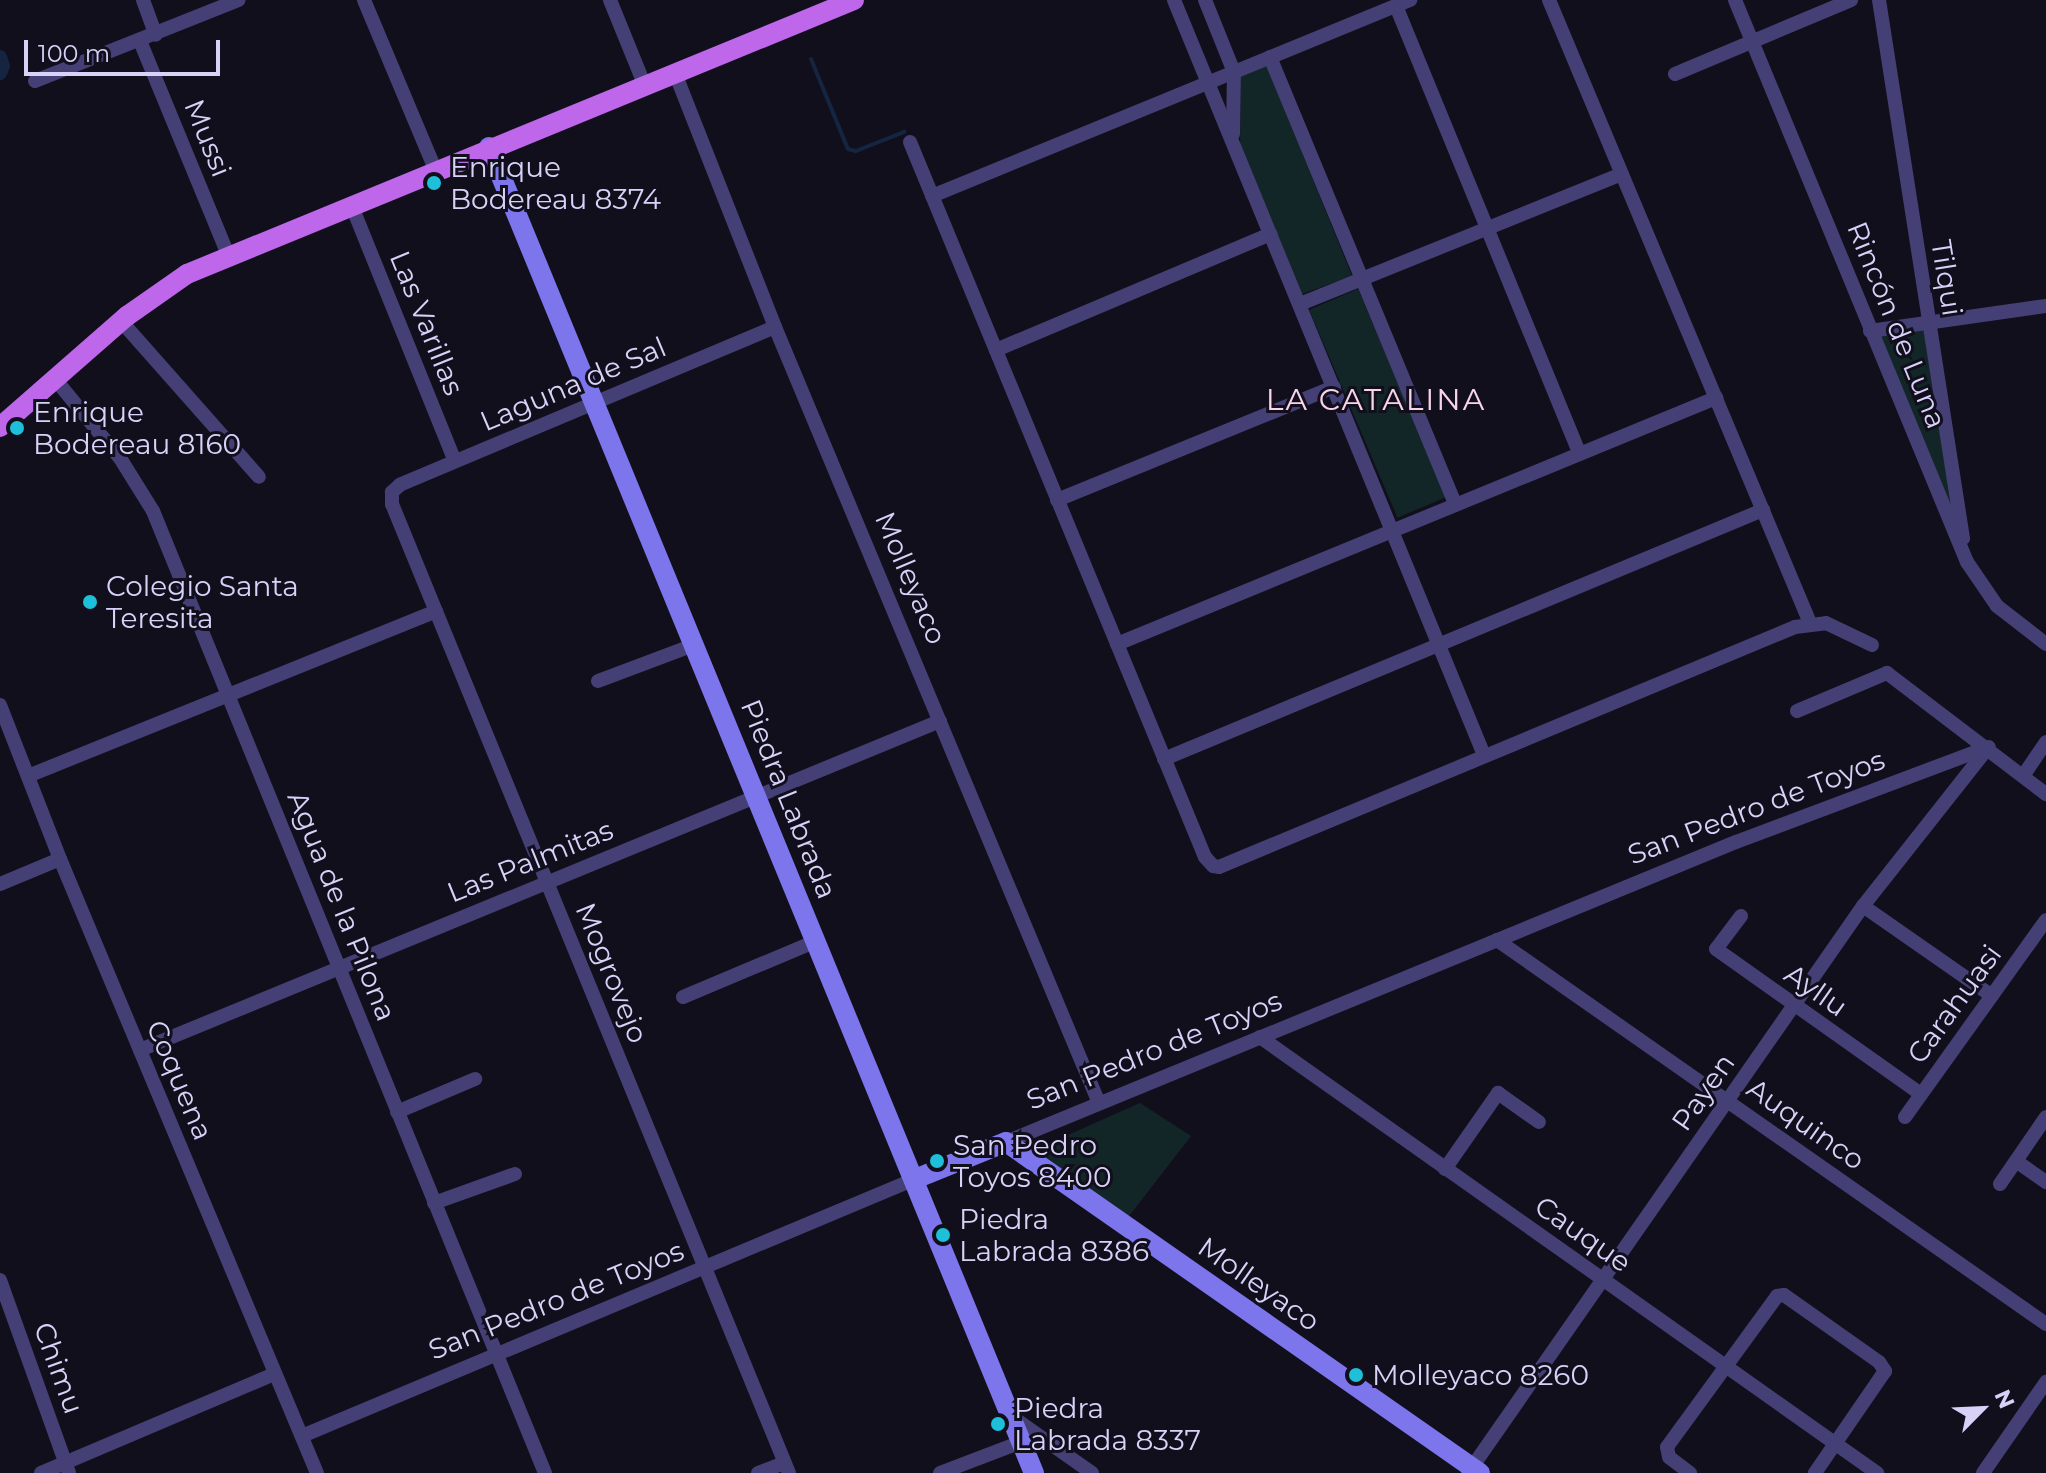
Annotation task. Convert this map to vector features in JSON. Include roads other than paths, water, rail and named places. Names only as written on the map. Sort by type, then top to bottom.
[{"type":"main road","points":[[0,427],[121,321],[169,285],[228,255],[854,0]]},
{"type":"main road","name":"Piedra Labrada","points":[[489,147],[1034,1473]]},
{"type":"main road","name":"San Pedro de Toyos","points":[[915,1179],[1006,1142]]},
{"type":"main road","name":"Molleyaco","points":[[1006,1142],[1473,1471]]},
{"type":"street","points":[[143,0],[156,35]]},
{"type":"street","points":[[35,81],[239,0]]},
{"type":"street","points":[[364,0],[435,169]]},
{"type":"street","points":[[610,0],[645,86]]},
{"type":"street","points":[[1174,0],[1484,755]]},
{"type":"street","points":[[1205,0],[1234,72],[1233,141]]},
{"type":"street","points":[[1549,0],[1810,623]]},
{"type":"street","name":"Rincón de Luna","points":[[1735,0],[1967,562],[1997,606],[2046,644]]},
{"type":"street","points":[[1675,74],[1851,0]]},
{"type":"street","name":"Tilqui","points":[[1879,0],[1967,562]]},
{"type":"street","points":[[932,196],[1403,3],[1488,230],[1580,454]]},
{"type":"street","name":"Mussi","points":[[140,41],[228,255]]},
{"type":"street","points":[[1270,57],[1360,281],[1455,504]]},
{"type":"street","name":"Molleyaco","points":[[675,73],[775,327],[1099,1103]]},
{"type":"street","points":[[910,142],[1211,869],[1810,623],[1826,623],[1846,630],[1872,645]]},
{"type":"street","points":[[1300,304],[1622,174]]},
{"type":"street","name":"Las Varillas","points":[[351,204],[455,461]]},
{"type":"street","points":[[996,350],[1271,234]]},
{"type":"street","points":[[1870,331],[2046,306]]},
{"type":"street","points":[[121,321],[259,477]]},
{"type":"street","name":"Laguna de Sal","points":[[392,492],[400,485],[455,461],[775,327]]},
{"type":"street","name":"Agua de la Pilona","points":[[55,379],[141,488],[229,695],[545,1473]]},
{"type":"street","points":[[1057,500],[1334,387]]},
{"type":"street","points":[[1117,644],[1716,398]]},
{"type":"street","name":"Mogrovejo","points":[[392,492],[392,504],[787,1468]]},
{"type":"street","points":[[1164,759],[1763,510]]},
{"type":"street","points":[[28,776],[436,611]]},
{"type":"street","points":[[598,681],[694,645]]},
{"type":"street","points":[[1797,711],[1887,673],[1989,747],[2046,794]]},
{"type":"street","name":"Coquena","points":[[0,705],[60,859],[317,1473]]},
{"type":"street","name":"Las Palmitas","points":[[140,1050],[940,721]]},
{"type":"street","points":[[2023,776],[2046,742]]},
{"type":"street","name":"Payen","points":[[1473,1471],[1863,906],[1989,747]]},
{"type":"street","name":"San Pedro de Toyos","points":[[1006,1142],[1736,842],[1989,747]]},
{"type":"street","points":[[0,884],[60,859]]},
{"type":"street","points":[[1863,906],[1992,996]]},
{"type":"street","name":"Ayllu","points":[[1741,916],[1716,949],[1921,1094]]},
{"type":"street","name":"Carahuasi","points":[[1905,1117],[2046,920]]},
{"type":"street","name":"Auquinco","points":[[1497,940],[2046,1324]]},
{"type":"street","points":[[683,997],[816,941]]},
{"type":"street","name":"Cauque","points":[[1260,1037],[1877,1473]]},
{"type":"street","points":[[397,1112],[475,1079]]},
{"type":"street","points":[[1445,1169],[1498,1093],[1539,1122]]},
{"type":"street","points":[[2000,1184],[2046,1117]]},
{"type":"street","points":[[2016,1161],[2046,1182]]},
{"type":"street","points":[[434,1203],[515,1174]]},
{"type":"street","name":"San Pedro de Toyos","points":[[302,1436],[915,1179]]},
{"type":"street","name":"Chimu","points":[[0,1280],[67,1467]]},
{"type":"street","points":[[1690,1473],[1669,1457],[1667,1447],[1777,1296],[1784,1295],[1879,1362],[1885,1371],[1815,1473]]},
{"type":"street","points":[[41,1473],[67,1467],[274,1374]]},
{"type":"street","points":[[1983,1473],[2046,1382]]},
{"type":"street","points":[[1011,1415],[1092,1473]]},
{"type":"street","points":[[940,1473],[1021,1442]]},
{"type":"street","points":[[758,1473],[787,1468]]},
{"type":"waterway","points":[[0,57],[3,66],[0,73]]},
{"type":"waterway","points":[[811,59],[848,149],[856,151],[904,132]]},
{"type":"place","name":"Enrique Bodereau 8374","points":[[434,183]]},
{"type":"place","name":"Enrique Bodereau 8160","points":[[17,428]]},
{"type":"place","name":"Colegio Santa Teresita","points":[[90,602]]},
{"type":"place","name":"San Pedro Toyos 8400","points":[[937,1161]]},
{"type":"place","name":"Piedra Labrada 8386","points":[[943,1235]]},
{"type":"place","name":"Molleyaco 8260","points":[[1356,1375]]},
{"type":"place","name":"Piedra Labrada 8337","points":[[998,1424]]},
{"type":"district","name":"LA CATALINA","points":[[1376,400]]}]
